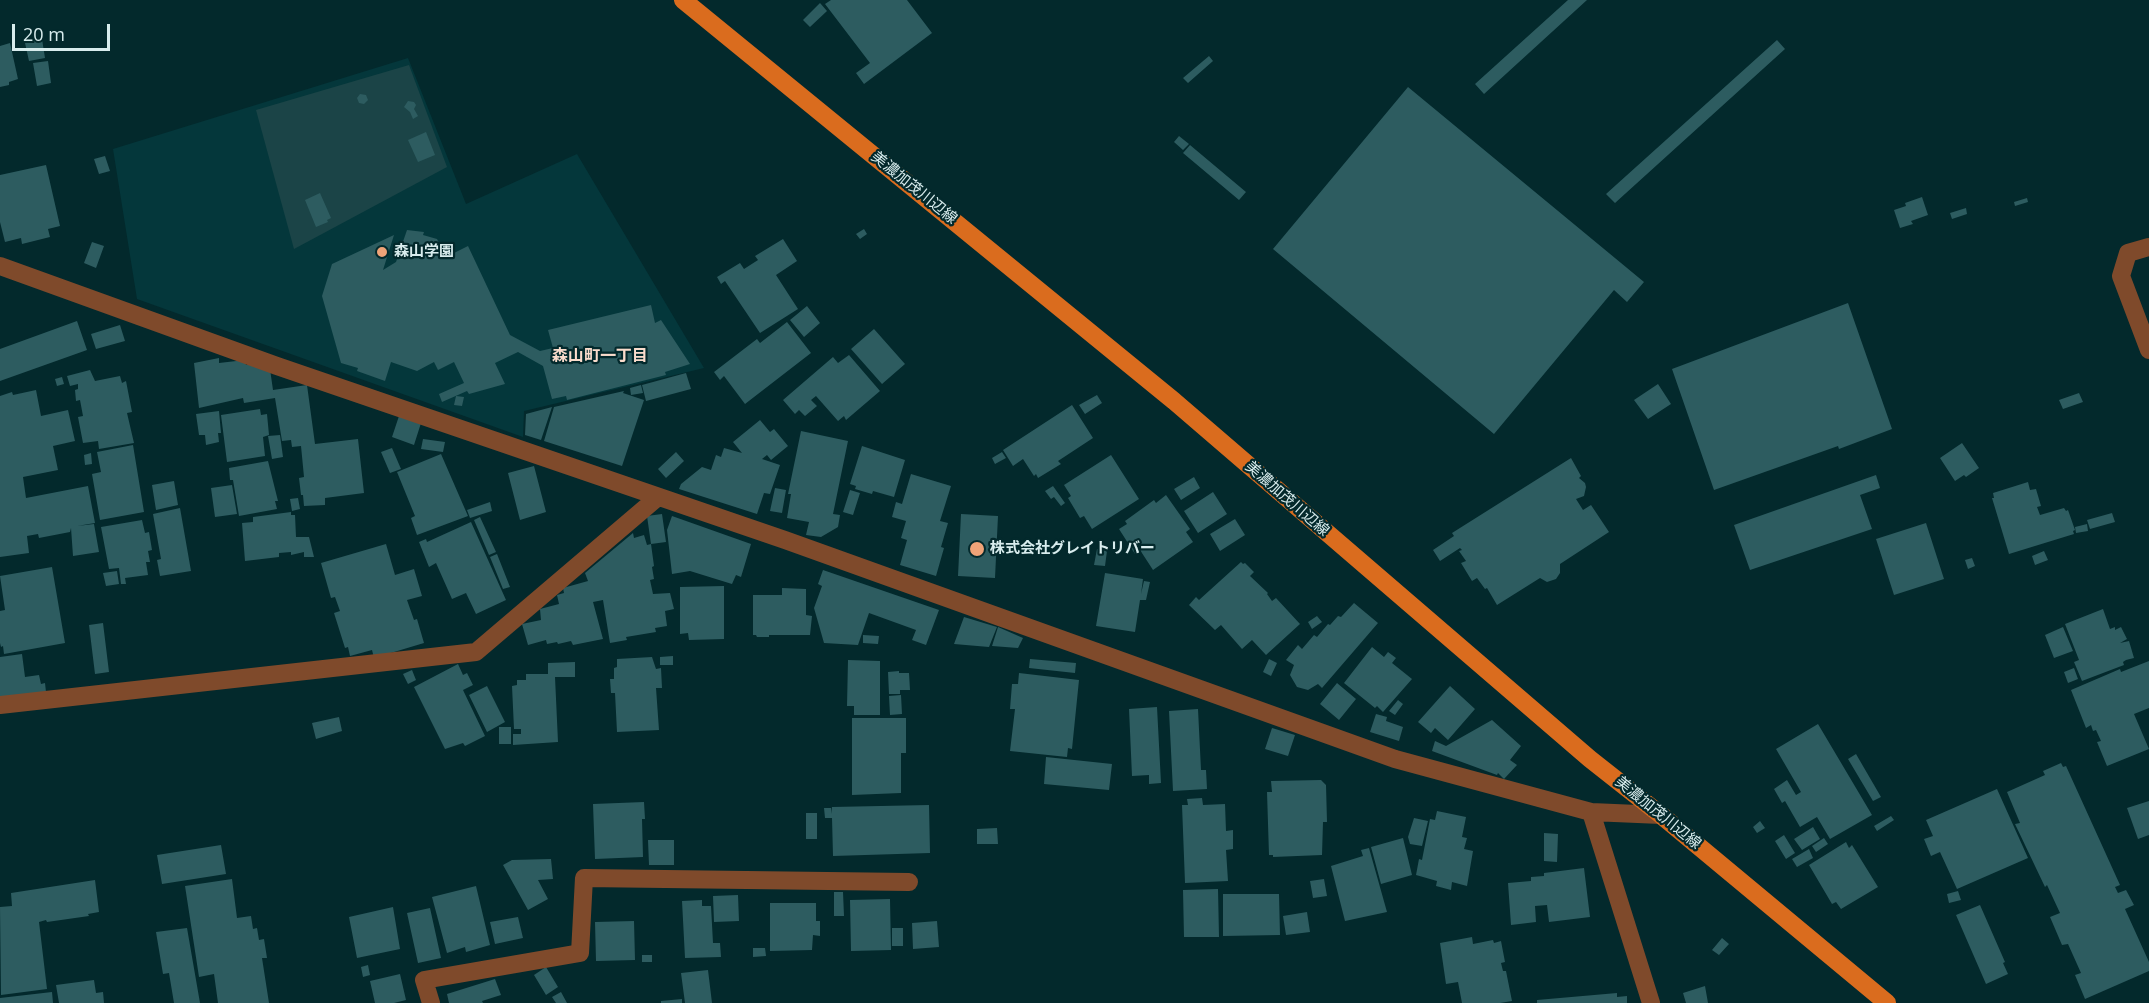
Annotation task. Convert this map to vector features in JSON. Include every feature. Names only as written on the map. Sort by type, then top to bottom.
[{"type":"main road","name":"美濃加茂川辺線","points":[[683,0],[1174,401],[1590,759],[1661,815],[1887,1003]]},
{"type":"street","points":[[2149,247],[2128,253],[2121,276],[2149,350]]},
{"type":"street","points":[[0,266],[277,366],[1099,652],[1395,759],[1591,812],[1661,815]]},
{"type":"street","points":[[0,705],[476,652],[658,497]]},
{"type":"street","points":[[1591,812],[1651,1003]]},
{"type":"street","points":[[431,1003],[424,980],[580,953],[584,878],[909,882]]},
{"type":"shaded area","name":"森山学園","points":[[408,58],[466,204],[577,154],[704,368],[524,411],[523,437],[137,299],[113,149]]},
{"type":"shaded area","points":[[409,65],[447,167],[294,249],[256,110]]},
{"type":"building","points":[[831,0],[907,0],[932,33],[864,84],[856,73],[870,63],[825,4]]},
{"type":"building","points":[[1568,0],[1587,0],[1484,94],[1475,84]]},
{"type":"building","points":[[820,3],[827,11],[810,27],[803,20]]},
{"type":"building","points":[[42,39],[45,58],[29,61],[25,43]]},
{"type":"building","points":[[1777,40],[1785,49],[1615,203],[1606,194]]},
{"type":"building","points":[[10,43],[18,79],[9,82],[9,85],[0,87],[0,46]]},
{"type":"building","points":[[1209,56],[1213,61],[1188,83],[1183,78]]},
{"type":"building","points":[[48,61],[51,83],[37,86],[33,63]]},
{"type":"building","points":[[1408,87],[1644,282],[1627,302],[1614,290],[1494,434],[1273,249]]},
{"type":"building","points":[[360,94],[366,95],[368,100],[364,104],[359,103],[357,98]]},
{"type":"building","points":[[408,101],[416,105],[414,109],[418,116],[413,119],[404,107]]},
{"type":"building","points":[[426,132],[435,155],[418,162],[408,140]]},
{"type":"building","points":[[1179,136],[1189,144],[1183,150],[1174,142]]},
{"type":"building","points":[[1190,145],[1246,192],[1239,200],[1183,153]]},
{"type":"building","points":[[105,156],[110,171],[99,174],[94,159]]},
{"type":"building","points":[[46,165],[60,226],[48,229],[50,237],[22,244],[21,238],[5,242],[0,222],[0,175]]},
{"type":"building","points":[[320,193],[331,218],[327,220],[328,222],[316,227],[305,200]]},
{"type":"building","points":[[1922,197],[1928,215],[1911,221],[1913,224],[1900,228],[1894,210]]},
{"type":"building","points":[[2027,198],[2028,202],[2015,206],[2014,202]]},
{"type":"building","points":[[1966,208],[1967,214],[1952,219],[1950,213]]},
{"type":"building","points":[[864,229],[867,234],[860,239],[856,234]]},
{"type":"building","points":[[407,230],[424,232],[423,235],[437,239],[446,257],[468,246],[510,335],[540,351],[553,348],[548,330],[651,305],[655,323],[661,320],[690,364],[665,372],[666,375],[567,400],[566,396],[552,399],[543,366],[518,352],[495,363],[505,384],[469,394],[467,391],[442,402],[439,394],[464,383],[454,362],[438,370],[434,362],[417,371],[391,362],[385,381],[357,371],[358,368],[341,363],[322,296],[332,264],[394,235],[383,270],[396,262]]},
{"type":"building","points":[[783,239],[797,261],[776,275],[798,309],[760,333],[725,281],[721,284],[717,277],[740,263],[744,269],[758,260],[755,256]]},
{"type":"building","points":[[92,242],[104,246],[96,268],[84,263]]},
{"type":"building","points":[[1848,303],[1892,429],[1714,490],[1672,369]]},
{"type":"building","points":[[807,306],[820,323],[804,337],[790,320]]},
{"type":"building","points":[[77,321],[87,350],[0,381],[0,349]]},
{"type":"building","points":[[787,322],[811,353],[745,404],[724,376],[720,380],[714,372],[757,339],[760,343]]},
{"type":"building","points":[[120,325],[125,341],[96,349],[91,334]]},
{"type":"building","points":[[874,329],[905,364],[882,384],[851,349]]},
{"type":"building","points":[[849,355],[880,391],[846,420],[844,416],[838,421],[816,396],[811,400],[817,406],[805,416],[799,410],[795,414],[783,400],[833,357],[838,363]]},
{"type":"building","points":[[219,358],[219,363],[245,360],[246,365],[254,363],[270,369],[273,390],[307,385],[315,444],[358,439],[364,493],[325,498],[325,505],[304,506],[299,478],[304,477],[301,446],[292,447],[291,440],[282,441],[275,398],[244,403],[243,398],[199,408],[194,363]]},
{"type":"building","points":[[90,370],[95,381],[120,376],[122,383],[126,381],[132,412],[127,413],[134,443],[99,449],[98,441],[83,443],[78,417],[83,416],[80,400],[76,401],[75,390],[78,389],[78,384],[70,386],[67,376]]},
{"type":"building","points":[[686,373],[691,389],[646,401],[642,385]]},
{"type":"building","points":[[62,377],[64,384],[57,386],[55,379]]},
{"type":"building","points":[[1658,384],[1671,404],[1648,419],[1634,400]]},
{"type":"building","points":[[641,385],[643,393],[631,395],[630,388]]},
{"type":"building","points":[[36,390],[41,416],[68,410],[75,441],[53,446],[58,470],[23,477],[26,498],[88,486],[95,523],[77,526],[94,524],[99,552],[73,556],[71,528],[70,532],[39,538],[38,534],[27,536],[29,553],[0,557],[0,396],[12,392],[13,395]]},
{"type":"building","points":[[624,391],[623,393],[644,400],[622,466],[544,441],[554,407]]},
{"type":"building","points":[[2079,393],[2083,402],[2063,409],[2059,400]]},
{"type":"building","points":[[1097,395],[1102,403],[1085,414],[1079,405]]},
{"type":"building","points":[[456,396],[464,397],[462,406],[454,405]]},
{"type":"building","points":[[1072,405],[1093,438],[1058,461],[1061,464],[1038,478],[1036,474],[1034,476],[1023,459],[1013,466],[1003,450]]},
{"type":"building","points":[[552,407],[541,440],[525,435],[526,414]]},
{"type":"building","points":[[260,409],[261,415],[267,414],[269,435],[263,437],[265,456],[227,462],[221,415]]},
{"type":"building","points":[[219,411],[221,433],[218,433],[219,442],[206,445],[205,435],[199,435],[196,414]]},
{"type":"building","points":[[399,416],[421,423],[414,445],[392,437]]},
{"type":"building","points":[[760,420],[770,432],[774,429],[788,446],[771,460],[767,455],[762,459],[780,465],[770,494],[764,493],[757,514],[679,489],[681,484],[702,467],[711,470],[716,455],[721,457],[724,448],[742,453],[733,442]]},
{"type":"building","points":[[801,431],[848,441],[833,514],[840,515],[838,527],[821,537],[806,535],[809,522],[787,518],[791,494],[788,494]]},
{"type":"building","points":[[280,435],[283,457],[272,459],[268,436]]},
{"type":"building","points":[[423,439],[445,442],[443,452],[421,449]]},
{"type":"building","points":[[1962,443],[1979,468],[1955,481],[1940,458]]},
{"type":"building","points":[[133,445],[144,512],[100,520],[92,474],[101,472],[97,452]]},
{"type":"building","points":[[862,446],[905,460],[894,497],[855,489],[856,486],[850,484]]},
{"type":"building","points":[[392,448],[401,469],[390,473],[381,452]]},
{"type":"building","points":[[676,452],[684,461],[666,478],[658,469]]},
{"type":"building","points":[[1002,452],[1006,458],[995,464],[992,458]]},
{"type":"building","points":[[91,453],[92,464],[85,465],[84,455]]},
{"type":"building","points":[[441,454],[468,516],[417,535],[411,518],[415,516],[397,472]]},
{"type":"building","points":[[1111,455],[1139,499],[1092,529],[1084,516],[1080,518],[1068,498],[1071,496],[1064,485]]},
{"type":"building","points":[[1571,458],[1581,476],[1579,478],[1586,487],[1584,496],[1576,499],[1583,510],[1591,505],[1609,532],[1560,564],[1560,573],[1556,579],[1547,582],[1540,578],[1497,605],[1487,588],[1485,589],[1477,578],[1472,581],[1461,563],[1466,561],[1459,551],[1462,550],[1460,548],[1440,561],[1433,550],[1454,536],[1452,533]]},
{"type":"building","points":[[268,461],[278,501],[275,501],[277,509],[239,516],[229,468]]},
{"type":"building","points":[[534,466],[546,512],[520,520],[508,473]]},
{"type":"building","points":[[911,474],[951,486],[940,521],[948,523],[936,576],[900,565],[907,540],[901,538],[906,521],[892,517],[896,502],[902,504]]},
{"type":"building","points":[[1876,475],[1880,488],[1860,495],[1872,529],[1750,570],[1734,525]]},
{"type":"building","points":[[1194,477],[1200,488],[1181,500],[1174,489]]},
{"type":"building","points":[[174,481],[178,505],[156,510],[152,485]]},
{"type":"building","points":[[2028,482],[2030,490],[2036,489],[2041,506],[2037,507],[2040,515],[2064,508],[2068,510],[2075,530],[2074,534],[2009,554],[1992,498],[1994,498],[1993,493]]},
{"type":"building","points":[[232,485],[237,514],[215,517],[211,488]]},
{"type":"building","points":[[1053,486],[1065,503],[1061,506],[1045,491]]},
{"type":"building","points":[[775,488],[786,490],[782,513],[770,511]]},
{"type":"building","points":[[850,490],[860,493],[853,515],[843,512]]},
{"type":"building","points":[[1213,492],[1227,514],[1198,533],[1184,511]]},
{"type":"building","points":[[1166,495],[1190,529],[1186,532],[1193,542],[1153,570],[1140,550],[1135,554],[1119,529],[1127,524],[1125,521],[1154,500],[1156,503]]},
{"type":"building","points":[[298,498],[300,509],[292,511],[290,499]]},
{"type":"building","points":[[490,502],[492,511],[470,518],[467,510]]},
{"type":"building","points":[[180,508],[191,571],[160,576],[157,560],[161,559],[153,514]]},
{"type":"building","points":[[291,512],[291,515],[295,515],[296,537],[309,537],[314,557],[304,557],[304,552],[291,555],[291,552],[279,553],[279,557],[245,561],[242,523],[253,522],[253,517]]},
{"type":"building","points":[[2112,513],[2115,522],[2090,529],[2087,520]]},
{"type":"building","points":[[662,514],[666,542],[651,544],[647,516]]},
{"type":"building","points":[[961,514],[998,516],[995,578],[958,576]]},
{"type":"building","points":[[672,516],[751,544],[741,577],[736,575],[732,584],[690,571],[672,574],[667,530]]},
{"type":"building","points":[[480,517],[496,552],[489,555],[474,520]]},
{"type":"building","points":[[1235,519],[1245,535],[1220,551],[1210,534]]},
{"type":"building","points":[[142,520],[145,533],[149,532],[152,550],[148,551],[150,562],[146,562],[148,575],[125,578],[126,584],[121,584],[119,568],[109,569],[101,527]]},
{"type":"building","points":[[471,522],[506,600],[476,614],[466,593],[452,599],[436,563],[429,567],[419,542],[426,539],[427,542]]},
{"type":"building","points":[[1926,523],[1944,579],[1894,595],[1876,539]]},
{"type":"building","points":[[2087,524],[2088,531],[2076,533],[2075,527]]},
{"type":"building","points":[[633,533],[634,538],[644,535],[647,545],[651,544],[654,579],[650,580],[653,594],[670,593],[674,609],[665,611],[667,626],[655,628],[656,632],[626,637],[627,640],[610,643],[603,600],[593,602],[603,639],[573,645],[571,641],[547,644],[546,640],[528,645],[522,624],[541,620],[540,609],[559,604],[557,595],[564,593],[563,588],[588,581],[585,573]]},
{"type":"building","points":[[386,544],[395,575],[414,569],[422,596],[407,600],[414,620],[417,619],[424,643],[374,658],[372,650],[350,656],[348,647],[345,648],[334,613],[340,611],[335,597],[331,598],[321,563]]},
{"type":"building","points":[[1097,549],[1107,551],[1105,566],[1094,565]]},
{"type":"building","points":[[2044,551],[2048,560],[2035,565],[2032,556]]},
{"type":"building","points":[[497,554],[510,587],[503,589],[490,557]]},
{"type":"building","points":[[1972,558],[1975,566],[1968,569],[1965,560]]},
{"type":"building","points":[[1241,562],[1254,572],[1250,576],[1268,593],[1272,601],[1276,598],[1300,624],[1266,655],[1252,640],[1242,649],[1221,625],[1215,630],[1189,605],[1196,597],[1199,600]]},
{"type":"building","points":[[52,567],[65,643],[4,654],[0,643],[0,611],[5,610],[0,576]]},
{"type":"building","points":[[823,570],[939,610],[926,645],[912,640],[916,630],[869,613],[858,645],[824,643],[814,608],[822,586],[818,584]]},
{"type":"building","points":[[117,571],[119,584],[106,586],[103,573]]},
{"type":"building","points":[[1105,573],[1143,579],[1141,594],[1144,581],[1150,582],[1146,600],[1140,600],[1135,632],[1096,626]]},
{"type":"building","points":[[724,586],[724,639],[689,640],[688,633],[680,634],[680,587]]},
{"type":"building","points":[[782,588],[806,589],[806,615],[812,616],[810,635],[757,637],[753,635],[753,595],[782,595]]},
{"type":"building","points":[[1354,603],[1378,623],[1322,688],[1318,684],[1308,690],[1297,687],[1290,675],[1294,665],[1286,660],[1298,645],[1302,649],[1314,635],[1317,637],[1328,624],[1330,625],[1338,616],[1341,617]]},
{"type":"building","points":[[2103,609],[2110,629],[2115,627],[2115,630],[2121,627],[2127,639],[2120,643],[2129,641],[2134,658],[2123,662],[2124,665],[2082,681],[2074,662],[2079,660],[2065,624]]},
{"type":"building","points":[[1317,616],[1322,622],[1312,629],[1308,622]]},
{"type":"building","points":[[964,617],[997,627],[989,647],[954,644]]},
{"type":"building","points":[[103,623],[109,672],[95,674],[89,625]]},
{"type":"building","points":[[998,627],[1023,638],[1018,648],[992,646]]},
{"type":"building","points":[[2063,627],[2073,651],[2054,658],[2045,635]]},
{"type":"building","points":[[863,635],[879,636],[878,644],[863,643]]},
{"type":"building","points":[[1372,647],[1384,657],[1388,652],[1396,658],[1392,663],[1412,679],[1383,712],[1344,683]]},
{"type":"building","points":[[22,654],[25,677],[39,675],[41,684],[45,683],[46,692],[0,702],[0,657]]},
{"type":"building","points":[[673,656],[673,665],[660,665],[660,657]]},
{"type":"building","points":[[652,657],[656,669],[661,668],[662,688],[656,688],[659,730],[617,732],[615,693],[611,693],[610,679],[614,679],[617,659]]},
{"type":"building","points":[[1030,659],[1076,663],[1075,673],[1029,668]]},
{"type":"building","points":[[1269,659],[1277,663],[1271,676],[1263,672]]},
{"type":"building","points":[[848,660],[880,661],[880,715],[854,715],[854,706],[847,706]]},
{"type":"building","points":[[2149,661],[2149,708],[2134,714],[2149,749],[2107,766],[2097,742],[2101,741],[2096,730],[2093,731],[2091,725],[2086,728],[2071,690],[2120,669],[2121,672]]},
{"type":"building","points":[[575,662],[575,677],[555,677],[558,742],[513,745],[513,734],[521,734],[521,729],[514,729],[512,686],[517,685],[517,680],[526,680],[526,674],[548,674],[548,663]]},
{"type":"building","points":[[458,664],[463,675],[467,673],[473,685],[463,690],[485,736],[465,746],[463,743],[445,749],[414,687]]},
{"type":"building","points":[[2074,668],[2078,679],[2068,683],[2064,672]]},
{"type":"building","points":[[412,670],[416,680],[408,684],[403,674]]},
{"type":"building","points":[[899,671],[899,673],[909,673],[910,690],[900,690],[900,694],[889,694],[888,672]]},
{"type":"building","points":[[1019,673],[1079,680],[1072,749],[1068,748],[1067,757],[1010,751],[1015,709],[1010,709],[1012,684],[1018,684]]},
{"type":"building","points":[[1337,683],[1356,699],[1339,720],[1320,704]]},
{"type":"building","points":[[487,686],[505,722],[487,732],[469,695]]},
{"type":"building","points":[[1450,686],[1475,709],[1448,740],[1435,728],[1431,733],[1418,722]]},
{"type":"building","points":[[901,695],[902,714],[890,715],[889,696]]},
{"type":"building","points":[[1398,700],[1403,704],[1395,715],[1389,711]]},
{"type":"building","points":[[1157,707],[1161,783],[1149,784],[1149,775],[1132,776],[1129,709]]},
{"type":"building","points":[[1198,709],[1201,770],[1206,770],[1207,789],[1173,791],[1169,711]]},
{"type":"building","points":[[1376,714],[1387,717],[1386,721],[1403,727],[1399,741],[1370,732]]},
{"type":"building","points":[[339,717],[342,731],[316,739],[312,723]]},
{"type":"building","points":[[852,718],[906,718],[906,753],[901,753],[901,793],[852,795]]},
{"type":"building","points":[[1492,720],[1521,746],[1510,760],[1517,765],[1504,779],[1498,773],[1497,775],[1432,751],[1435,741],[1446,746]]},
{"type":"building","points":[[1818,724],[1872,815],[1830,839],[1817,817],[1800,827],[1785,801],[1782,803],[1774,789],[1787,780],[1796,795],[1801,792],[1776,749]]},
{"type":"building","points":[[499,727],[511,727],[511,744],[499,744]]},
{"type":"building","points":[[1272,728],[1295,735],[1288,756],[1265,749]]},
{"type":"building","points":[[1856,754],[1881,797],[1873,801],[1848,759]]},
{"type":"building","points":[[1046,757],[1112,764],[1109,790],[1044,784]]},
{"type":"building","points":[[2061,763],[2063,767],[2066,766],[2120,885],[2115,887],[2118,893],[2126,890],[2134,905],[2125,909],[2149,962],[2149,971],[2085,999],[2075,975],[2081,973],[2068,944],[2062,945],[2050,917],[2060,913],[2015,824],[2020,823],[2007,792],[2045,775],[2043,771]]},
{"type":"building","points":[[1321,780],[1326,785],[1327,822],[1323,822],[1322,855],[1273,857],[1269,855],[1267,792],[1272,792],[1271,781]]},
{"type":"building","points":[[1997,789],[2028,858],[1957,889],[1940,852],[1931,856],[1924,839],[1933,836],[1926,820]]},
{"type":"building","points":[[1202,798],[1203,805],[1225,804],[1226,831],[1233,830],[1233,849],[1226,850],[1228,881],[1185,883],[1182,805],[1188,805],[1187,799]]},
{"type":"building","points":[[2149,801],[2149,835],[2138,839],[2127,808]]},
{"type":"building","points":[[644,802],[643,857],[595,859],[593,804]]},
{"type":"building","points":[[929,805],[930,853],[833,856],[832,818],[825,818],[824,808],[831,808],[831,814],[832,807]]},
{"type":"building","points":[[1437,811],[1466,817],[1462,837],[1467,838],[1464,849],[1473,851],[1467,886],[1452,882],[1451,890],[1436,886],[1437,881],[1416,875],[1419,859],[1422,860],[1430,819],[1435,820]]},
{"type":"building","points":[[806,813],[817,813],[817,839],[806,839]]},
{"type":"building","points":[[1891,816],[1894,820],[1877,831],[1874,826]]},
{"type":"building","points":[[1414,818],[1428,821],[1422,846],[1410,844],[1408,837]]},
{"type":"building","points":[[1760,821],[1765,828],[1757,833],[1753,827]]},
{"type":"building","points":[[1813,827],[1820,839],[1802,850],[1794,839]]},
{"type":"building","points":[[997,828],[998,844],[977,844],[977,829]]},
{"type":"building","points":[[1544,833],[1558,834],[1557,862],[1544,861]]},
{"type":"building","points":[[1784,835],[1795,853],[1786,859],[1775,841]]},
{"type":"building","points":[[1403,838],[1412,875],[1381,884],[1371,847]]},
{"type":"building","points":[[1824,838],[1828,844],[1816,852],[1812,846]]},
{"type":"building","points":[[648,840],[674,840],[674,865],[649,865]]},
{"type":"building","points":[[1846,842],[1849,848],[1852,845],[1878,887],[1841,909],[1836,902],[1832,904],[1809,865]]},
{"type":"building","points":[[221,845],[226,874],[162,884],[157,855]]},
{"type":"building","points":[[1369,848],[1387,912],[1345,921],[1331,866],[1363,856],[1361,850]]},
{"type":"building","points":[[1809,849],[1813,858],[1797,867],[1792,859]]},
{"type":"building","points":[[551,859],[553,879],[538,880],[548,899],[528,910],[503,865],[512,860]]},
{"type":"building","points":[[1584,868],[1590,917],[1549,922],[1547,905],[1535,906],[1536,922],[1511,925],[1508,883],[1531,881],[1531,877],[1544,876],[1544,873]]},
{"type":"building","points":[[232,879],[237,918],[251,916],[253,929],[257,928],[259,940],[264,939],[267,958],[262,958],[269,1003],[218,1003],[214,974],[199,977],[185,886]]},
{"type":"building","points":[[1324,879],[1327,896],[1313,898],[1310,881]]},
{"type":"building","points":[[95,880],[99,912],[88,914],[89,916],[39,922],[47,989],[1,995],[0,907],[12,906],[11,893]]},
{"type":"building","points":[[476,886],[490,945],[466,952],[465,947],[447,953],[432,897]]},
{"type":"building","points":[[1218,889],[1219,937],[1184,937],[1183,890]]},
{"type":"building","points":[[1958,891],[1961,900],[1949,903],[1947,894]]},
{"type":"building","points":[[834,892],[843,892],[844,916],[834,916]]},
{"type":"building","points":[[1223,894],[1279,894],[1280,935],[1223,936]]},
{"type":"building","points":[[738,895],[739,921],[714,922],[713,896]]},
{"type":"building","points":[[890,899],[891,950],[851,951],[850,900]]},
{"type":"building","points":[[702,900],[702,906],[711,906],[713,943],[720,943],[721,957],[685,958],[682,901]]},
{"type":"building","points":[[770,903],[816,903],[816,921],[820,921],[820,936],[813,935],[812,950],[770,951]]},
{"type":"building","points":[[1980,905],[2008,974],[1986,984],[1956,915]]},
{"type":"building","points":[[393,907],[400,949],[357,958],[349,917]]},
{"type":"building","points":[[430,908],[441,958],[418,963],[407,913]]},
{"type":"building","points":[[1307,912],[1310,932],[1286,935],[1283,916]]},
{"type":"building","points":[[518,917],[523,938],[495,944],[490,922]]},
{"type":"building","points":[[634,921],[635,960],[596,961],[595,922]]},
{"type":"building","points":[[937,921],[939,947],[913,949],[912,923]]},
{"type":"building","points":[[187,928],[200,1003],[174,1003],[169,973],[163,974],[156,932]]},
{"type":"building","points":[[892,928],[903,928],[903,946],[892,946]]},
{"type":"building","points":[[1472,937],[1473,944],[1493,940],[1494,943],[1501,941],[1505,962],[1501,963],[1503,971],[1506,971],[1512,1001],[1462,1003],[1458,982],[1446,984],[1440,943]]},
{"type":"building","points":[[1722,938],[1729,944],[1719,955],[1712,950]]},
{"type":"building","points":[[753,948],[765,948],[766,956],[753,957]]},
{"type":"building","points":[[642,955],[652,955],[652,962],[642,962]]},
{"type":"building","points":[[368,965],[370,975],[363,977],[361,967]]},
{"type":"building","points":[[546,967],[558,987],[546,995],[534,975]]},
{"type":"building","points":[[708,970],[712,1003],[685,1003],[681,973]]},
{"type":"building","points":[[400,974],[406,1000],[394,1003],[375,1003],[370,981]]},
{"type":"building","points":[[495,979],[501,995],[482,1001],[483,1003],[449,1003],[447,994]]},
{"type":"building","points":[[94,980],[96,993],[103,992],[104,1003],[59,1003],[56,985]]},
{"type":"building","points":[[1705,986],[1708,1003],[1686,1003],[1683,993]]},
{"type":"building","points":[[52,992],[53,1003],[0,1003],[0,998]]},
{"type":"building","points":[[561,992],[567,1003],[556,1003],[552,997]]},
{"type":"building","points":[[1617,993],[1617,997],[1627,996],[1627,1003],[1537,1003],[1537,1000]]},
{"type":"building","points":[[682,999],[682,1003],[661,1003],[661,1001]]},
{"type":"place","name":"森山学園","points":[[382,252]]},
{"type":"place","name":"株式会社グレイトリバー","points":[[977,549]]},
{"type":"district","name":"森山町一丁目","points":[[600,356]]}]
